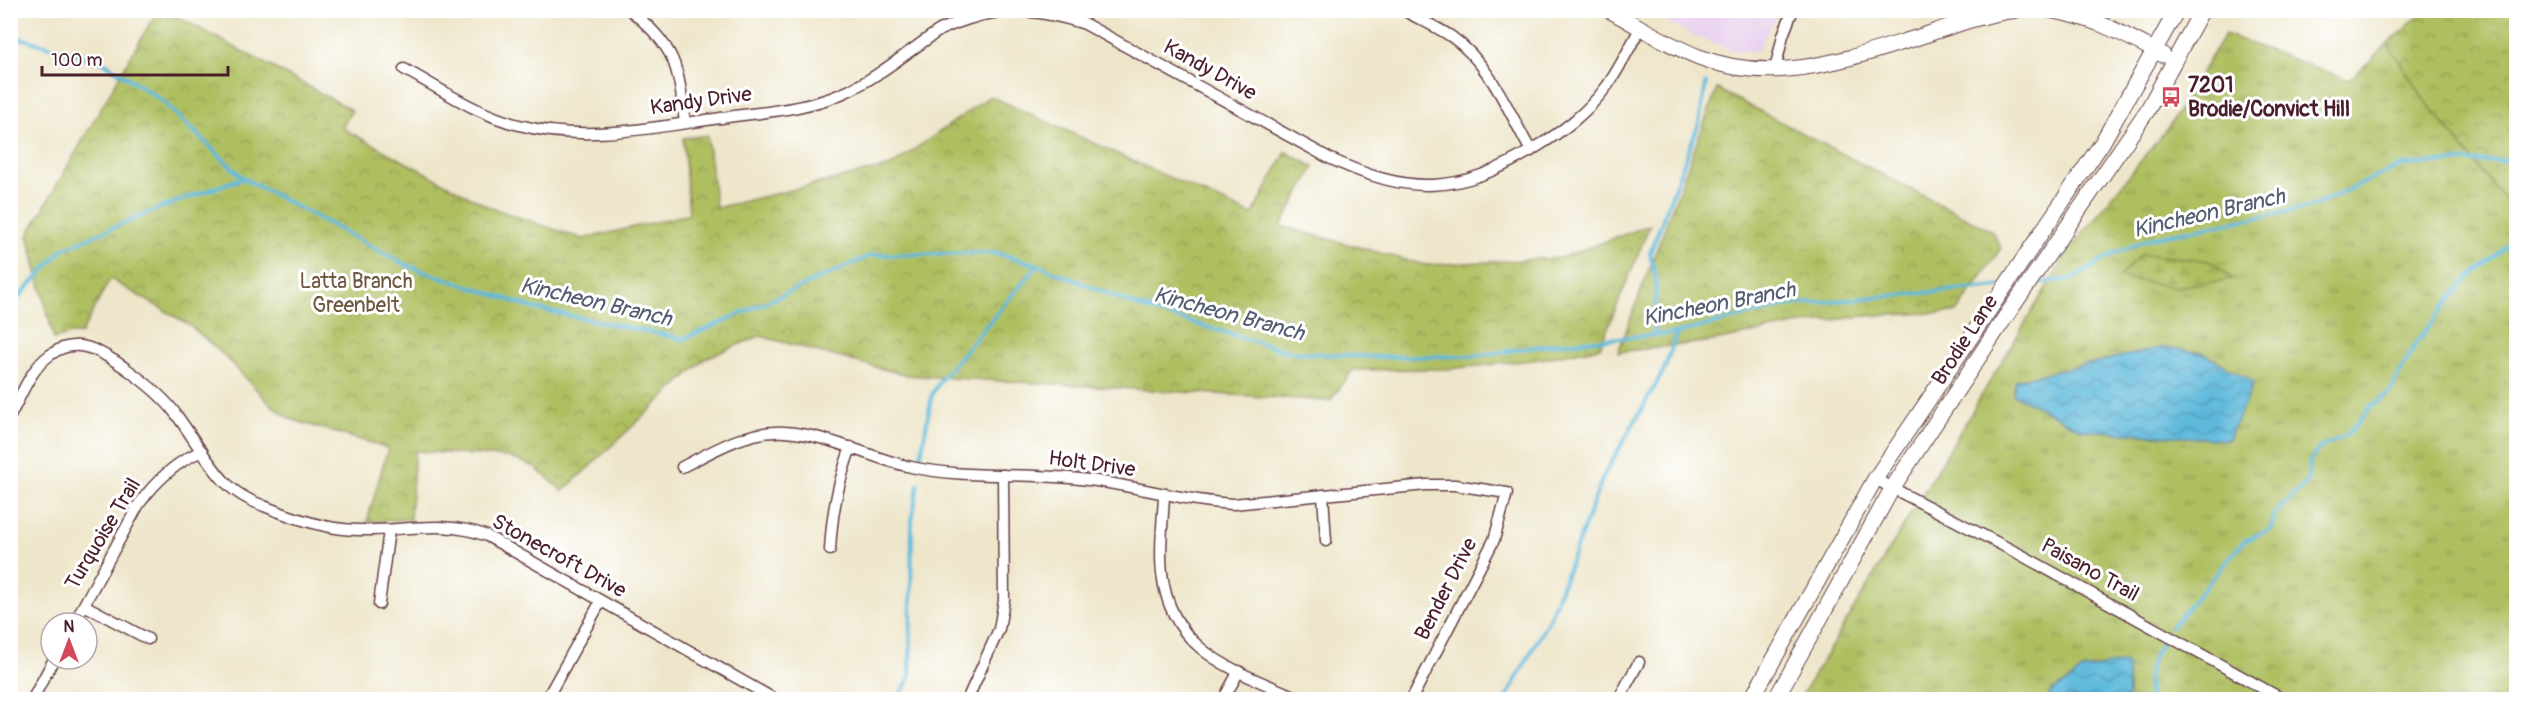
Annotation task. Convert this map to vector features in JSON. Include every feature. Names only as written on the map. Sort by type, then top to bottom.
[{"type":"main road","points":[[1609,10],[1687,51],[1713,61],[1745,69],[1775,70],[1817,66],[1988,15],[2018,10]]},
{"type":"main road","points":[[2049,10],[2097,21],[2175,61]]},
{"type":"main road","name":"Brodie Lane","points":[[1751,699],[1875,479],[1986,318],[2102,143],[2177,10]]},
{"type":"main road","name":"Brodie Lane","points":[[1775,699],[1893,487],[2004,318],[2147,111],[2202,10]]},
{"type":"street","points":[[630,10],[650,27],[668,48],[679,76],[685,123]]},
{"type":"street","points":[[1403,10],[1453,37],[1473,56],[1489,77],[1531,151]]},
{"type":"street","points":[[1775,70],[1783,35],[1793,10]]},
{"type":"street","name":"Kandy Drive","points":[[404,69],[487,114],[518,125],[546,131],[608,133],[786,109],[823,101],[861,84],[940,30],[969,14],[1030,11],[1085,24],[1329,158],[1380,179],[1419,185],[1456,183],[1485,174],[1531,151],[1558,134],[1590,106],[1607,86],[1641,27]]},
{"type":"street","name":"Stonecroft Drive","points":[[10,416],[36,369],[48,356],[61,348],[80,346],[100,353],[145,382],[174,411],[226,483],[242,496],[264,506],[343,529],[389,530],[430,526],[470,529],[487,536],[776,699]]},
{"type":"street","name":"Holt Drive","points":[[682,467],[734,441],[759,434],[783,431],[851,447],[910,467],[937,471],[1083,479],[1164,495],[1233,504],[1426,485],[1455,485],[1507,493]]},
{"type":"street","points":[[830,550],[831,521],[837,488],[851,447]]},
{"type":"street","name":"Turquoise Trail","points":[[81,611],[139,504],[150,489],[171,468],[202,451]]},
{"type":"street","points":[[967,699],[999,629],[1004,600],[1003,475]]},
{"type":"street","name":"Paisano Trail","points":[[1875,479],[2284,699]]},
{"type":"street","name":"Bender Drive","points":[[1411,699],[1494,540],[1507,493]]},
{"type":"street","points":[[1164,495],[1161,571],[1170,610],[1180,627],[1193,644],[1212,658],[1302,699]]},
{"type":"street","points":[[1323,495],[1326,541]]},
{"type":"street","points":[[380,604],[389,530]]},
{"type":"street","points":[[546,699],[601,601]]},
{"type":"street","points":[[84,605],[148,639]]},
{"type":"street","points":[[1618,699],[1639,662]]},
{"type":"street","points":[[32,699],[47,671]]},
{"type":"street","points":[[1223,699],[1239,671]]},
{"type":"shaded area","points":[[1779,10],[1757,51],[1735,51],[1694,36],[1646,11]]},
{"type":"green space","name":"Latta Branch Greenbelt","points":[[157,11],[167,11],[352,110],[342,128],[489,207],[583,239],[689,214],[683,138],[707,135],[716,208],[891,166],[990,96],[1252,215],[1286,152],[1314,167],[1281,226],[1425,265],[1560,258],[1650,225],[1600,347],[1542,359],[1449,369],[1353,370],[1330,401],[905,375],[760,336],[706,358],[563,491],[533,466],[508,457],[415,451],[410,519],[367,522],[388,448],[290,419],[269,403],[225,356],[188,324],[110,279],[81,334],[71,334],[54,339],[28,235]]},
{"type":"green space","points":[[2424,11],[2516,11],[2516,200],[2511,208],[2516,211],[2516,699],[1799,700],[2067,253],[2169,126],[2225,34],[2349,80]]},
{"type":"green space","points":[[2424,11],[2516,11],[2516,211],[2511,208],[2424,99],[2388,44]]},
{"type":"green space","points":[[1717,89],[1992,231],[2001,248],[1957,312],[1865,316],[1795,325],[1714,341],[1618,352]]},
{"type":"green space","points":[[2141,254],[2210,261],[2233,279],[2175,287],[2119,277]]},
{"type":"water","points":[[2164,347],[2203,353],[2254,382],[2228,440],[2082,430],[2013,394],[2016,380]]},
{"type":"water","points":[[2125,662],[2128,668],[2128,699],[2048,698],[2051,691],[2065,684],[2082,670]]},
{"type":"waterway","name":"Kincheon Branch","points":[[10,35],[105,63],[160,99],[243,178],[408,266],[533,308],[684,339],[872,255],[996,253],[1038,265],[1140,307],[1290,352],[1374,357],[1475,356],[1562,343],[1677,333],[1788,305],[2000,286]]},
{"type":"waterway","points":[[1655,334],[1656,281],[1650,253],[1699,123],[1706,83]]},
{"type":"waterway","name":"Kincheon Branch","points":[[2035,283],[2073,279],[2111,255],[2151,238],[2311,207],[2403,165],[2516,161]]},
{"type":"waterway","points":[[10,307],[63,249],[162,207],[243,178]]},
{"type":"waterway","points":[[2171,627],[2244,541],[2271,529],[2275,513],[2308,481],[2309,463],[2319,448],[2348,434],[2371,406],[2389,394],[2416,343],[2466,280],[2516,239]]},
{"type":"waterway","points":[[921,455],[932,394],[942,378],[1038,265]]},
{"type":"waterway","points":[[1505,700],[1550,617],[1603,477],[1664,370],[1677,333]]},
{"type":"waterway","points":[[897,700],[910,678],[912,521],[918,484]]},
{"type":"waterway","points":[[2150,700],[2148,683],[2150,669],[2154,655],[2163,641]]},
{"type":"place","name":"7201 Brodie/Convict Hill","points":[[2171,97]]}]
